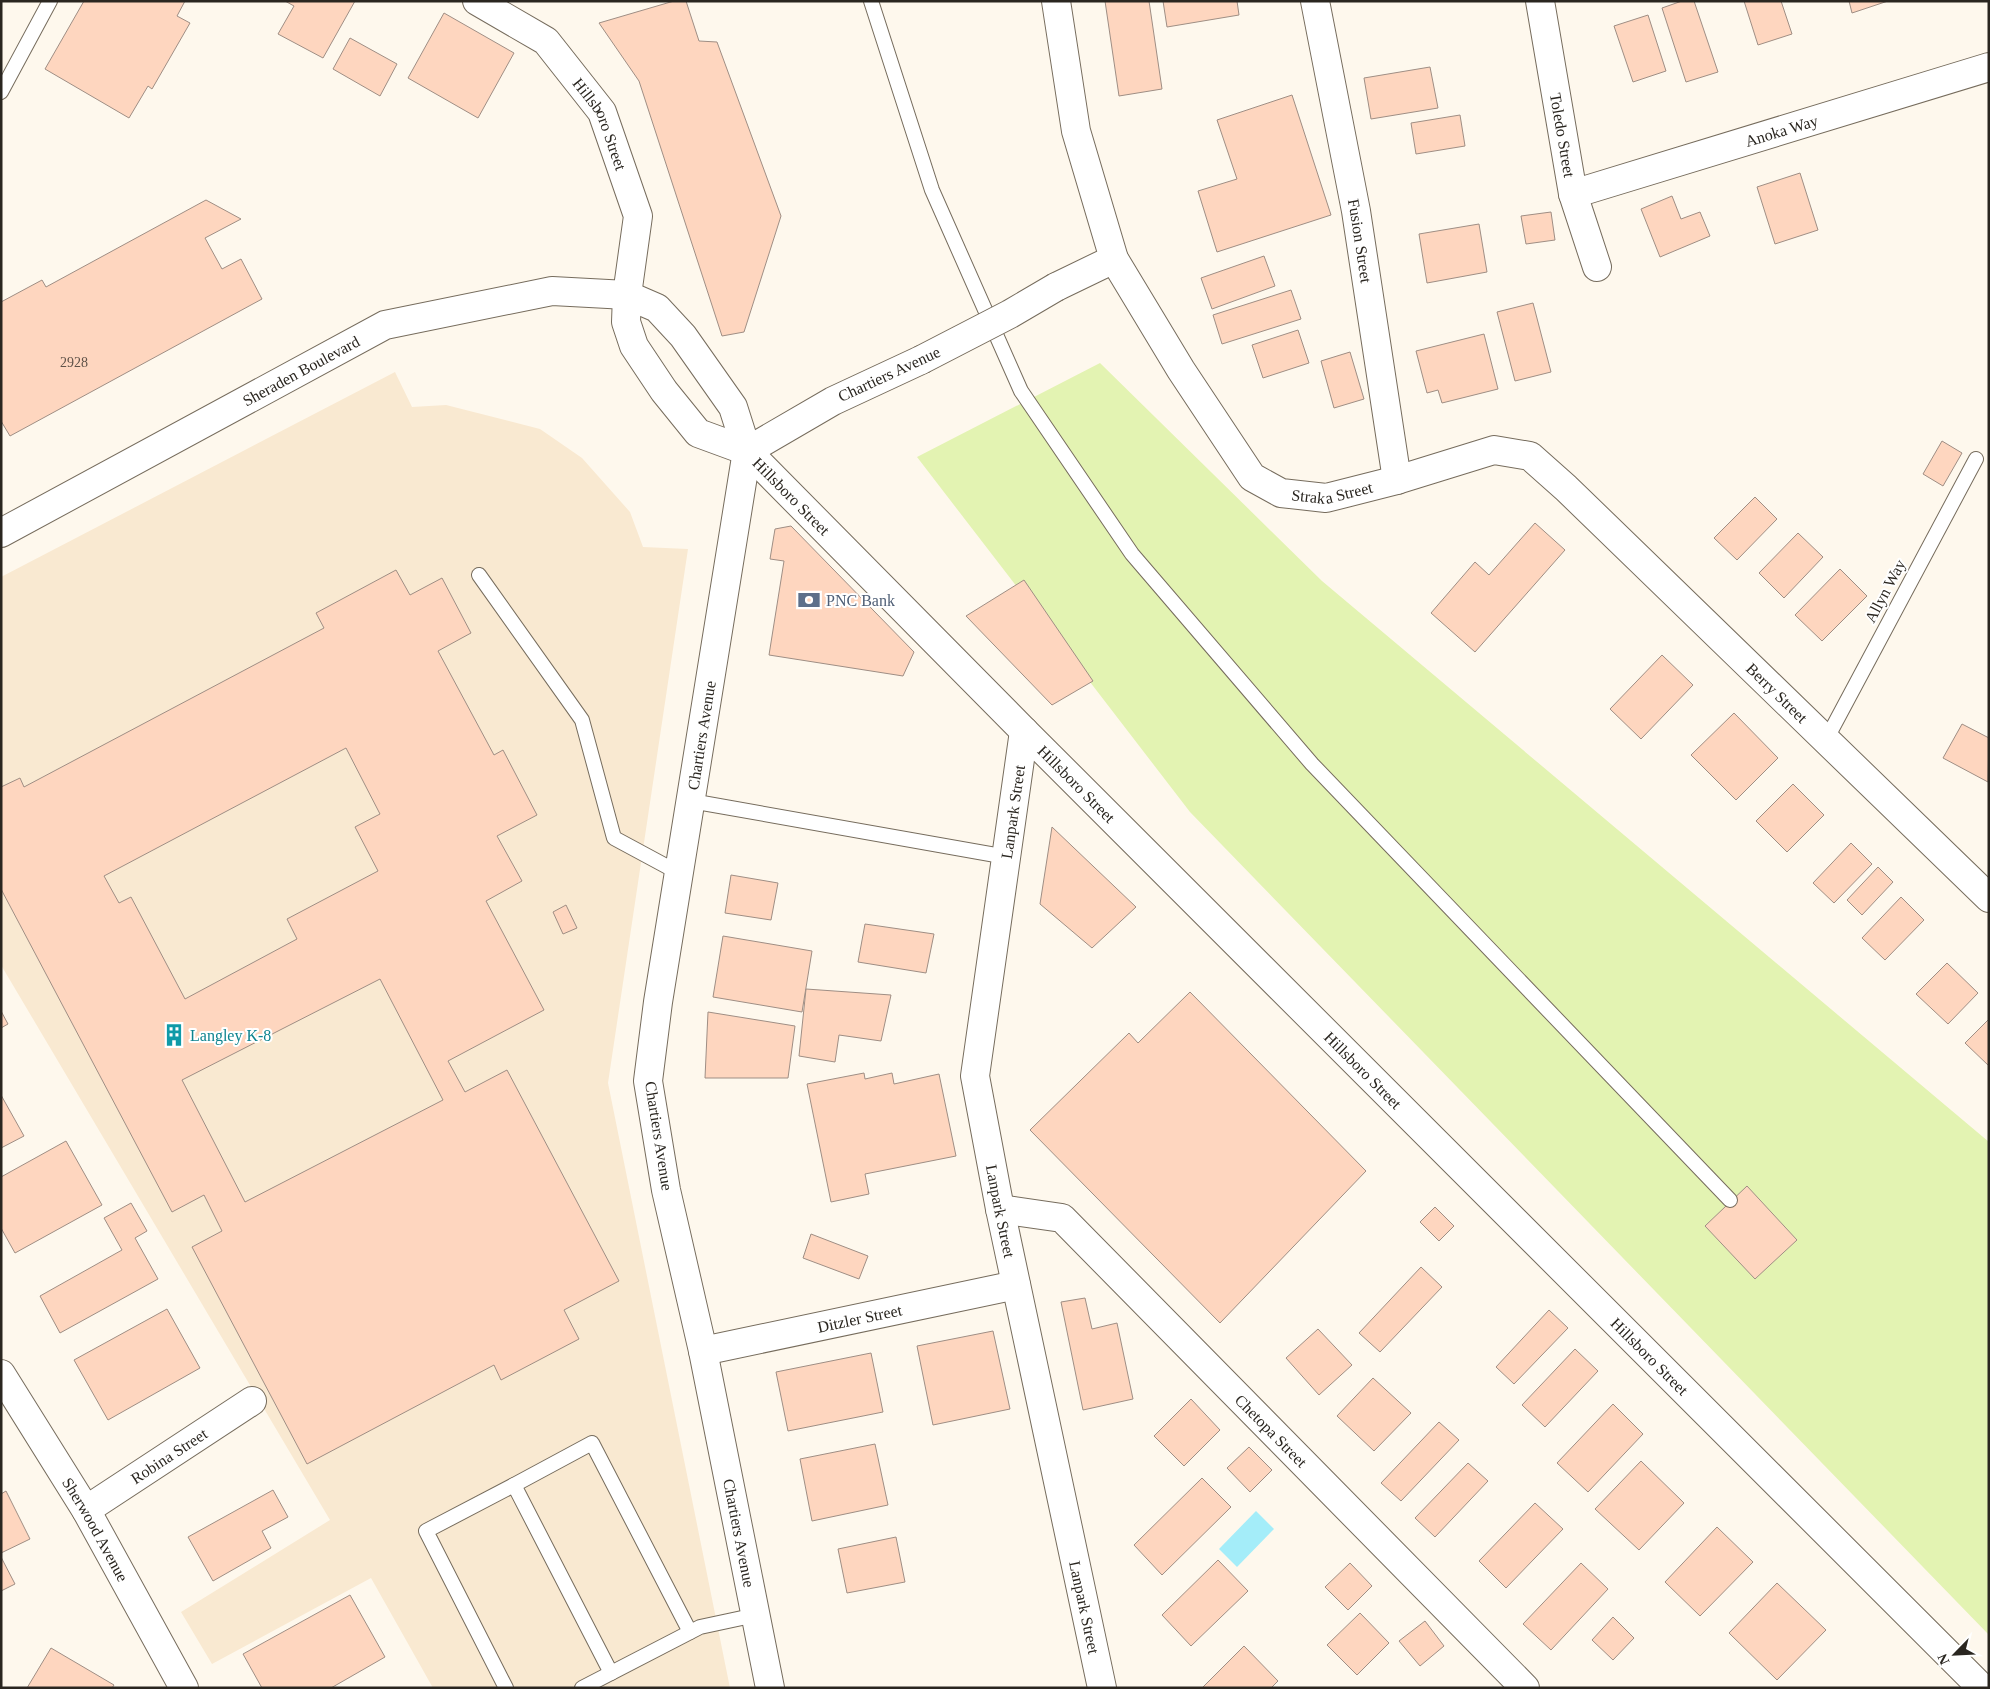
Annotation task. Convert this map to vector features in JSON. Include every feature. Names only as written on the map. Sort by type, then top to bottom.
[{"type":"street","name":"Hillsboro Street","points":[[477,1],[546,42],[602,112],[638,216],[627,295],[626,322],[634,346],[664,391],[698,433],[747,451],[1024,731],[1982,1688]]},
{"type":"street","points":[[1056,1],[1076,131],[1114,259]]},
{"type":"street","name":"Fusion Street","points":[[1316,1],[1356,211],[1397,480]]},
{"type":"street","name":"Toledo Street","points":[[1540,1],[1573,194],[1597,267]]},
{"type":"street","name":"Anoka Way","points":[[1573,194],[1989,67]]},
{"type":"street","name":"Chartiers Avenue","points":[[770,1688],[702,1351],[666,1190],[648,1081],[658,1002],[747,451],[832,400],[921,360],[1010,314],[1056,287],[1114,259]]},
{"type":"street","name":"Straka Street","points":[[1114,259],[1181,370],[1252,477],[1281,494],[1326,498],[1397,480],[1494,450],[1530,456],[1566,488]]},
{"type":"street","name":"Sheraden Boulevard","points":[[1,533],[385,325],[552,291],[627,295]]},
{"type":"street","name":"Hillsboro Street","points":[[627,295],[657,308],[683,336],[733,406],[747,451]]},
{"type":"street","name":"Berry Street","points":[[1566,488],[1989,898]]},
{"type":"street","name":"Lanpark Street","points":[[1024,731],[975,1076],[1000,1209],[1102,1688]]},
{"type":"street","name":"Chetopa Street","points":[[1000,1209],[1062,1218],[1525,1688]]},
{"type":"street","name":"Ditzler Street","points":[[702,1351],[1016,1285]]},
{"type":"street","name":"Sherwood Avenue","points":[[1,1374],[86,1510],[184,1688]]},
{"type":"street","name":"Robina Street","points":[[86,1510],[252,1402]]},
{"type":"lane","points":[[1,92],[50,1]]},
{"type":"lane","points":[[871,1],[932,190],[1021,391],[1132,554],[1312,764],[1730,1200]]},
{"type":"lane","name":"Allyn Way","points":[[1826,740],[1976,459]]},
{"type":"lane","points":[[479,575],[582,720],[614,838],[679,873]]},
{"type":"lane","points":[[691,801],[1007,857]]},
{"type":"lane","points":[[506,1688],[426,1531],[592,1443],[690,1632]]},
{"type":"lane","points":[[514,1485],[611,1673]]},
{"type":"lane","points":[[582,1688],[700,1627],[756,1615]]},
{"type":"shaded area","points":[[395,372],[412,407],[446,405],[540,429],[582,458],[630,512],[643,547],[688,549],[608,1083],[730,1688],[433,1688],[371,1578],[212,1664],[181,1612],[330,1520],[1,965],[1,577]]},
{"type":"green space","points":[[1100,363],[1322,581],[1989,1142],[1989,1635],[1190,812],[917,457]]},
{"type":"water","points":[[1256,1511],[1274,1529],[1237,1567],[1219,1549]]},
{"type":"building","points":[[84,1],[185,1],[177,16],[190,23],[152,89],[148,86],[129,118],[45,69]]},
{"type":"building","points":[[285,1],[355,1],[323,58],[278,34],[294,6]]},
{"type":"building","points":[[674,1],[686,1],[699,41],[717,42],[781,216],[744,332],[722,336],[639,81],[599,23]]},
{"type":"building","points":[[1105,1],[1149,1],[1162,89],[1119,96]]},
{"type":"building","points":[[1163,1],[1237,1],[1239,15],[1167,27]]},
{"type":"building","points":[[1682,1],[1694,1],[1718,72],[1686,82],[1662,8]]},
{"type":"building","points":[[1744,1],[1781,1],[1792,34],[1758,45]]},
{"type":"building","points":[[1849,1],[1888,1],[1852,13]]},
{"type":"building","points":[[444,13],[514,53],[478,118],[408,78]]},
{"type":"building","points":[[1648,15],[1666,71],[1633,82],[1614,26]]},
{"type":"building","points":[[350,38],[397,64],[380,96],[333,69]]},
{"type":"building","points":[[1430,67],[1438,108],[1371,119],[1364,78]]},
{"type":"building","points":[[1292,95],[1331,215],[1217,252],[1198,191],[1237,179],[1217,120]]},
{"type":"building","points":[[1460,115],[1465,146],[1416,154],[1411,123]]},
{"type":"building","points":[[1800,173],[1818,230],[1775,244],[1757,187]]},
{"type":"building","points":[[1672,196],[1681,219],[1700,212],[1710,236],[1660,257],[1641,209]]},
{"type":"building","points":[[206,200],[241,219],[205,238],[222,269],[241,259],[262,299],[10,436],[1,421],[1,302],[42,280],[46,287]]},
{"type":"building","points":[[1551,212],[1555,240],[1526,244],[1521,216]]},
{"type":"building","points":[[1479,224],[1487,272],[1427,283],[1419,234]]},
{"type":"building","points":[[1264,256],[1275,286],[1212,309],[1201,278]]},
{"type":"building","points":[[1291,290],[1301,319],[1222,344],[1213,315]]},
{"type":"building","points":[[1533,303],[1551,372],[1515,381],[1497,312]]},
{"type":"building","points":[[1298,330],[1309,363],[1263,378],[1252,345]]},
{"type":"building","points":[[1484,334],[1498,389],[1442,403],[1438,390],[1427,393],[1416,351]]},
{"type":"building","points":[[1350,352],[1364,399],[1334,408],[1321,361]]},
{"type":"building","points":[[1942,441],[1962,453],[1943,486],[1923,474]]},
{"type":"building","points":[[1755,497],[1777,519],[1737,560],[1714,538]]},
{"type":"building","points":[[1535,523],[1565,550],[1475,652],[1431,613],[1475,562],[1489,575]]},
{"type":"building","points":[[791,526],[914,652],[903,676],[769,655],[784,561],[770,559],[775,529]]},
{"type":"building","points":[[1798,533],[1823,557],[1784,598],[1759,573]]},
{"type":"building","points":[[1840,569],[1867,596],[1822,641],[1795,615]]},
{"type":"building","name":"Langley K-8","points":[[396,570],[410,595],[442,578],[471,633],[438,651],[494,755],[503,750],[537,815],[497,836],[522,881],[486,901],[544,1010],[448,1061],[465,1092],[507,1070],[619,1281],[564,1310],[579,1339],[501,1380],[494,1365],[307,1464],[192,1247],[222,1231],[204,1195],[172,1212],[1,889],[1,787],[20,778],[24,787],[324,628],[316,613]],"holes":[[[346,748],[380,814],[355,827],[378,871],[287,919],[297,939],[185,999],[131,897],[119,903],[104,876]],[[380,979],[443,1100],[245,1202],[182,1080]]]},
{"type":"building","points":[[1024,580],[1093,681],[1052,705],[966,616]]},
{"type":"building","points":[[1662,655],[1693,685],[1641,739],[1610,709]]},
{"type":"building","points":[[1734,713],[1778,758],[1736,800],[1691,755]]},
{"type":"building","points":[[1962,724],[1989,738],[1988,782],[1943,758]]},
{"type":"building","points":[[1793,784],[1824,815],[1787,852],[1756,821]]},
{"type":"building","points":[[1052,827],[1136,907],[1092,948],[1040,904]]},
{"type":"building","points":[[1851,843],[1872,864],[1834,903],[1813,883]]},
{"type":"building","points":[[1878,867],[1893,882],[1862,915],[1847,900]]},
{"type":"building","points":[[731,875],[778,883],[771,920],[725,913]]},
{"type":"building","points":[[1901,897],[1924,920],[1885,960],[1862,938]]},
{"type":"building","points":[[566,905],[577,928],[563,934],[553,912]]},
{"type":"building","points":[[865,924],[934,934],[926,973],[858,962]]},
{"type":"building","points":[[723,936],[812,951],[802,1012],[713,997]]},
{"type":"building","points":[[1947,963],[1978,993],[1948,1024],[1916,994]]},
{"type":"building","points":[[806,989],[891,995],[881,1041],[839,1035],[835,1062],[799,1056]]},
{"type":"building","points":[[1190,992],[1366,1171],[1220,1323],[1030,1130],[1129,1033],[1138,1043]]},
{"type":"building","points":[[1,1011],[8,1024],[1,1028]]},
{"type":"building","points":[[708,1012],[795,1026],[788,1078],[705,1078]]},
{"type":"building","points":[[1989,1019],[1989,1066],[1965,1043]]},
{"type":"building","points":[[864,1073],[865,1079],[892,1073],[894,1084],[939,1074],[956,1156],[865,1174],[869,1194],[831,1202],[807,1084]]},
{"type":"building","points":[[1,1095],[24,1136],[1,1148]]},
{"type":"building","points":[[66,1141],[102,1205],[15,1253],[1,1228],[1,1177]]},
{"type":"building","points":[[1747,1186],[1797,1240],[1755,1279],[1705,1226]]},
{"type":"building","points":[[131,1203],[147,1231],[135,1238],[158,1279],[60,1333],[40,1296],[122,1250],[104,1218]]},
{"type":"building","points":[[1435,1207],[1454,1226],[1439,1241],[1420,1222]]},
{"type":"building","points":[[811,1234],[868,1256],[859,1279],[803,1258]]},
{"type":"building","points":[[1421,1267],[1442,1287],[1380,1352],[1359,1333]]},
{"type":"building","points":[[1085,1298],[1092,1329],[1117,1323],[1133,1399],[1083,1410],[1061,1302]]},
{"type":"building","points":[[167,1309],[200,1368],[108,1420],[74,1360]]},
{"type":"building","points":[[1549,1310],[1568,1328],[1514,1384],[1496,1367]]},
{"type":"building","points":[[1318,1329],[1352,1365],[1319,1395],[1286,1358]]},
{"type":"building","points":[[993,1331],[1010,1409],[933,1425],[917,1346]]},
{"type":"building","points":[[1575,1349],[1598,1371],[1545,1427],[1522,1405]]},
{"type":"building","points":[[871,1353],[883,1412],[788,1431],[776,1372]]},
{"type":"building","points":[[1373,1378],[1411,1413],[1374,1451],[1337,1416]]},
{"type":"building","points":[[1191,1399],[1220,1430],[1184,1466],[1154,1436]]},
{"type":"building","points":[[1613,1404],[1643,1434],[1588,1492],[1557,1463]]},
{"type":"building","points":[[1439,1422],[1459,1440],[1401,1501],[1381,1483]]},
{"type":"building","points":[[875,1444],[888,1505],[812,1521],[800,1459]]},
{"type":"building","points":[[1249,1447],[1272,1470],[1250,1492],[1227,1468]]},
{"type":"building","points":[[1641,1461],[1684,1503],[1639,1550],[1595,1509]]},
{"type":"building","points":[[1468,1463],[1488,1481],[1435,1537],[1415,1518]]},
{"type":"building","points":[[1202,1478],[1231,1507],[1162,1575],[1134,1545]]},
{"type":"building","points":[[273,1490],[288,1517],[262,1531],[271,1548],[213,1581],[188,1537]]},
{"type":"building","points":[[6,1491],[30,1539],[1,1553],[1,1494]]},
{"type":"building","points":[[1535,1503],[1563,1529],[1506,1588],[1479,1561]]},
{"type":"building","points":[[1717,1527],[1753,1562],[1700,1616],[1665,1582]]},
{"type":"building","points":[[896,1537],[905,1582],[847,1593],[838,1549]]},
{"type":"building","points":[[1,1557],[15,1584],[1,1591]]},
{"type":"building","points":[[1218,1560],[1248,1591],[1191,1646],[1162,1615]]},
{"type":"building","points":[[1350,1563],[1372,1586],[1348,1610],[1325,1587]]},
{"type":"building","points":[[1581,1563],[1608,1589],[1551,1650],[1523,1624]]},
{"type":"building","points":[[1777,1583],[1826,1630],[1777,1680],[1729,1633]]},
{"type":"building","points":[[350,1595],[385,1657],[331,1688],[262,1688],[243,1654]]},
{"type":"building","points":[[1360,1613],[1389,1643],[1357,1675],[1327,1645]]},
{"type":"building","points":[[1613,1617],[1634,1638],[1613,1660],[1592,1640]]},
{"type":"building","points":[[1425,1621],[1444,1646],[1420,1666],[1399,1641]]},
{"type":"building","points":[[1244,1646],[1278,1681],[1271,1688],[1202,1688]]},
{"type":"building","points":[[51,1648],[114,1685],[112,1688],[27,1688]]},
{"type":"place","name":"PNC Bank","points":[[809,600]]},
{"type":"place","name":"Langley K-8","points":[[174,1035]]}]
